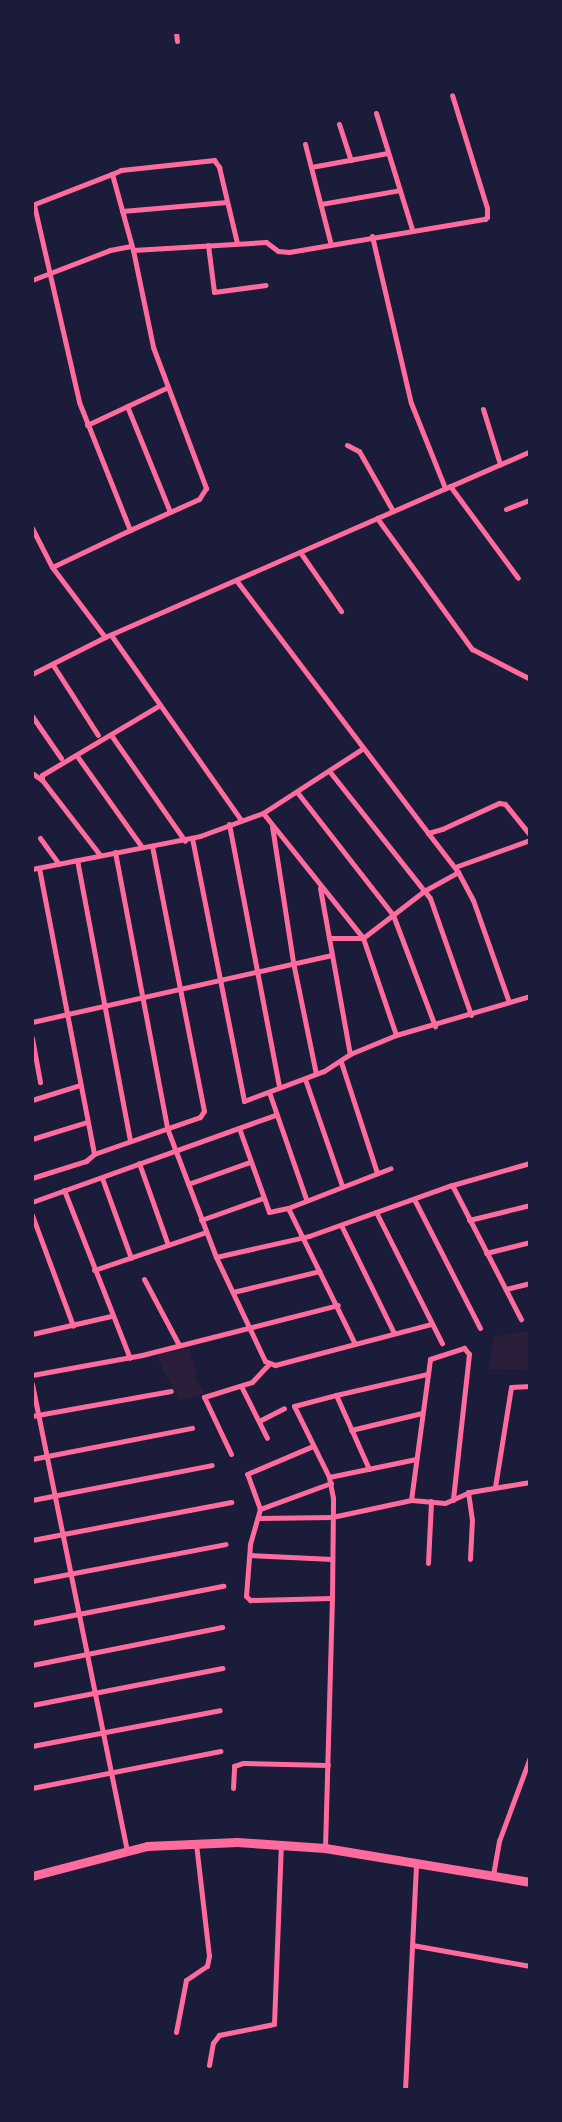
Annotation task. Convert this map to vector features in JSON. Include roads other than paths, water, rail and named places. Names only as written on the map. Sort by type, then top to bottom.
[{"type":"main road","points":[[32,1876],[127,1850],[196,1843],[326,1848],[530,1882]]},
{"type":"street","points":[[176,32],[177,41]]},
{"type":"street","points":[[32,280],[52,274],[110,250],[266,242],[283,252],[488,217],[452,95]]},
{"type":"street","points":[[376,113],[412,229]]},
{"type":"street","points":[[339,124],[351,160]]},
{"type":"street","points":[[305,144],[331,245]]},
{"type":"street","points":[[311,167],[388,153]]},
{"type":"street","points":[[130,530],[87,425],[73,376],[52,274],[33,205],[122,170],[214,160],[219,167],[237,243]]},
{"type":"street","points":[[52,568],[199,499],[206,488],[153,347],[112,174]]},
{"type":"street","points":[[321,204],[400,190]]},
{"type":"street","points":[[122,211],[228,202]]},
{"type":"street","points":[[372,236],[411,403],[448,487],[518,578]]},
{"type":"street","points":[[208,245],[214,292],[266,285]]},
{"type":"street","points":[[87,425],[168,386]]},
{"type":"street","points":[[127,406],[170,512]]},
{"type":"street","points":[[483,409],[500,464]]},
{"type":"street","points":[[347,445],[359,451],[393,511]]},
{"type":"street","points":[[32,674],[108,636],[530,451]]},
{"type":"street","points":[[506,509],[530,500]]},
{"type":"street","points":[[376,518],[472,648],[530,679]]},
{"type":"street","points":[[32,528],[52,568],[108,636],[160,705],[241,820]]},
{"type":"street","points":[[300,552],[341,611]]},
{"type":"street","points":[[236,580],[362,749],[456,870],[473,900],[509,1002]]},
{"type":"street","points":[[53,665],[98,734]]},
{"type":"street","points":[[42,778],[160,705]]},
{"type":"street","points":[[32,716],[61,758]]},
{"type":"street","points":[[111,735],[185,840]]},
{"type":"street","points":[[94,1154],[36,868],[185,840],[263,813],[330,772],[362,749]]},
{"type":"street","points":[[77,756],[142,847]]},
{"type":"street","points":[[330,772],[424,891],[436,911],[471,1015]]},
{"type":"street","points":[[32,773],[42,778],[100,855]]},
{"type":"street","points":[[297,792],[393,915],[435,1026]]},
{"type":"street","points":[[428,833],[442,829],[499,803],[505,804],[530,835]]},
{"type":"street","points":[[263,813],[363,938],[396,1035]]},
{"type":"street","points":[[229,824],[255,973],[279,1087]]},
{"type":"street","points":[[272,826],[293,962],[316,1074]]},
{"type":"street","points":[[40,838],[59,864]]},
{"type":"street","points":[[192,838],[241,1096],[244,1101],[250,1101],[279,1087],[316,1074],[341,1062],[350,1054],[396,1035],[435,1026],[530,996]]},
{"type":"street","points":[[328,938],[363,938],[424,891],[456,870],[530,840]]},
{"type":"street","points":[[32,1178],[86,1161],[94,1154],[130,1140],[200,1117],[204,1111],[152,847]]},
{"type":"street","points":[[115,852],[168,1128],[216,1257],[269,1364]]},
{"type":"street","points":[[77,860],[103,1006],[130,1140]]},
{"type":"street","points":[[319,885],[350,1054]]},
{"type":"street","points":[[32,1022],[219,982],[331,954]]},
{"type":"street","points":[[32,1038],[40,1082]]},
{"type":"street","points":[[341,1062],[377,1173]]},
{"type":"street","points":[[306,1078],[342,1186]]},
{"type":"street","points":[[32,1100],[80,1085]]},
{"type":"street","points":[[269,1092],[275,1115],[306,1199]]},
{"type":"street","points":[[32,1202],[275,1115]]},
{"type":"street","points":[[32,1139],[87,1122]]},
{"type":"street","points":[[239,1128],[269,1212],[288,1208],[306,1199],[391,1168]]},
{"type":"street","points":[[188,1184],[250,1162]]},
{"type":"street","points":[[139,1163],[168,1245]]},
{"type":"street","points":[[216,1257],[340,1225],[452,1185],[530,1163]]},
{"type":"street","points":[[102,1178],[131,1258]]},
{"type":"street","points":[[452,1185],[521,1319]]},
{"type":"street","points":[[64,1190],[111,1316],[130,1358]]},
{"type":"street","points":[[202,1220],[263,1198]]},
{"type":"street","points":[[414,1199],[480,1328]]},
{"type":"street","points":[[469,1220],[530,1204]]},
{"type":"street","points":[[288,1208],[338,1305],[354,1342]]},
{"type":"street","points":[[376,1212],[442,1343]]},
{"type":"street","points":[[32,1215],[73,1326]]},
{"type":"street","points":[[340,1225],[394,1333]]},
{"type":"street","points":[[94,1270],[206,1232]]},
{"type":"street","points":[[486,1253],[530,1242]]},
{"type":"street","points":[[233,1292],[320,1271]]},
{"type":"street","points":[[144,1279],[179,1345]]},
{"type":"street","points":[[506,1289],[530,1283]]},
{"type":"street","points":[[32,1375],[130,1358],[338,1305]]},
{"type":"street","points":[[33,1333],[73,1326],[111,1316]]},
{"type":"street","points":[[231,1454],[204,1397],[252,1382],[269,1364],[431,1324]]},
{"type":"street","points":[[411,1500],[427,1374],[433,1356],[464,1348],[469,1350],[452,1500]]},
{"type":"street","points":[[326,1848],[333,1498],[330,1480],[294,1406],[427,1374]]},
{"type":"street","points":[[32,1384],[36,1416],[47,1457],[127,1850]]},
{"type":"street","points":[[241,1386],[267,1438]]},
{"type":"street","points":[[495,1487],[511,1387],[530,1386]]},
{"type":"street","points":[[36,1416],[171,1391]]},
{"type":"street","points":[[336,1395],[369,1469]]},
{"type":"street","points":[[259,1421],[284,1408]]},
{"type":"street","points":[[351,1430],[422,1413]]},
{"type":"street","points":[[32,1460],[192,1428]]},
{"type":"street","points":[[313,1446],[247,1474],[260,1509],[259,1518],[251,1539],[247,1599],[332,1598]]},
{"type":"street","points":[[260,1509],[330,1480],[416,1459]]},
{"type":"street","points":[[32,1500],[212,1465]]},
{"type":"street","points":[[259,1518],[332,1517],[411,1500],[452,1500],[468,1492],[530,1482]]},
{"type":"street","points":[[468,1492],[472,1519],[470,1559]]},
{"type":"street","points":[[428,1564],[431,1501]]},
{"type":"street","points":[[32,1540],[232,1502]]},
{"type":"street","points":[[32,1581],[226,1544]]},
{"type":"street","points":[[250,1555],[332,1559]]},
{"type":"street","points":[[32,1623],[223,1586]]},
{"type":"street","points":[[32,1665],[222,1627]]},
{"type":"street","points":[[32,1705],[94,1691],[222,1668]]},
{"type":"street","points":[[32,1746],[220,1710]]},
{"type":"street","points":[[32,1788],[220,1751]]},
{"type":"street","points":[[493,1875],[499,1841],[530,1757]]},
{"type":"street","points":[[232,1788],[234,1766],[243,1763],[328,1765]]},
{"type":"street","points":[[176,2032],[186,1980],[207,1966],[209,1956],[196,1843]]},
{"type":"street","points":[[209,2065],[213,2043],[219,2035],[274,2024],[281,1845]]},
{"type":"street","points":[[405,2090],[416,1862]]},
{"type":"street","points":[[412,1945],[530,1966]]}]
